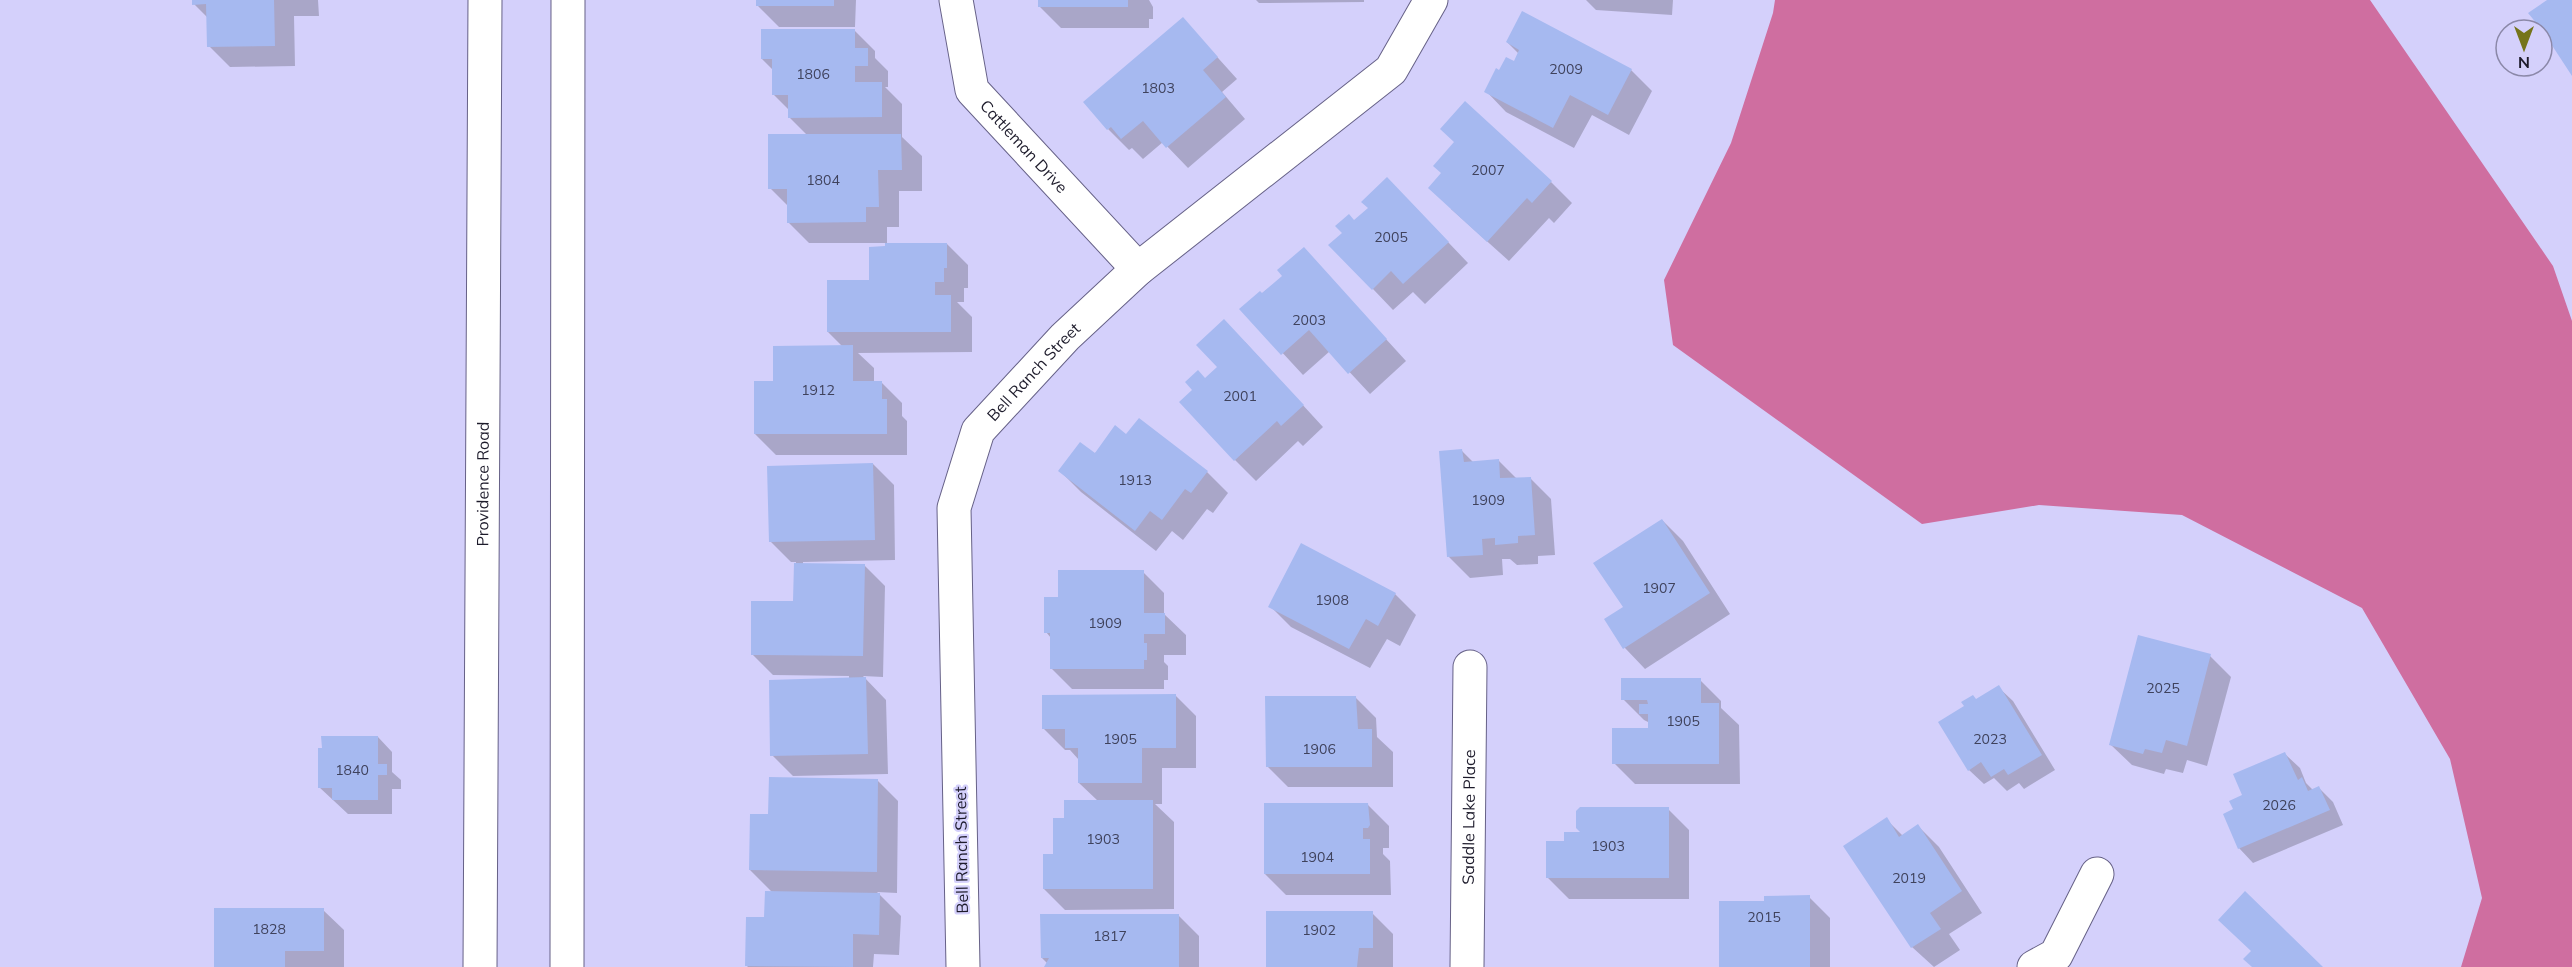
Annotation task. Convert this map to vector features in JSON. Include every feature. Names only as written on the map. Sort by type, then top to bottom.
[{"type":"main road","name":"Providence Road","points":[[480,967],[485,0]]},
{"type":"main road","points":[[567,967],[568,0]]},
{"type":"main road","name":"Cattleman Drive","points":[[956,0],[972,90],[1138,270]]},
{"type":"main road","name":"Bell Ranch Street","points":[[963,967],[954,508],[978,430],[1065,337],[1138,270],[1390,70],[1431,0]]},
{"type":"main road","name":"Saddle Lake Place","points":[[1467,967],[1470,667]]},
{"type":"main road","points":[[2034,967],[2056,955],[2097,874]]},
{"type":"shaded area","points":[[1775,0],[2370,0],[2553,266],[2572,321],[2572,967],[2461,967],[2482,898],[2450,759],[2362,608],[2182,515],[2039,505],[1922,524],[1673,345],[1664,280],[1731,143],[1773,13]]},
{"type":"building","points":[[192,0],[274,0],[275,46],[207,47],[206,4],[192,5]]},
{"type":"building","points":[[756,0],[834,0],[834,6],[756,6]]},
{"type":"building","points":[[1038,0],[1128,0],[1128,7],[1038,7]]},
{"type":"building","points":[[2547,0],[2572,0],[2572,76],[2554,48],[2554,18],[2532,18],[2528,13]]},
{"type":"building","points":[[1522,11],[1632,69],[1608,115],[1570,95],[1553,128],[1484,92],[1496,68],[1499,70],[1506,57],[1514,61],[1519,50],[1506,42]]},
{"type":"building","points":[[1183,17],[1218,57],[1203,70],[1226,97],[1166,148],[1143,121],[1121,139],[1111,127],[1107,130],[1083,102]]},
{"type":"building","points":[[761,29],[855,29],[855,48],[868,48],[868,66],[855,66],[855,82],[882,82],[882,117],[788,118],[788,95],[772,95],[772,59],[761,59]]},
{"type":"building","points":[[1465,101],[1552,181],[1532,203],[1527,198],[1487,242],[1428,188],[1441,173],[1433,166],[1454,142],[1440,129]]},
{"type":"building","points":[[768,134],[901,134],[902,170],[878,170],[879,207],[866,207],[866,222],[787,223],[787,189],[768,189]]},
{"type":"building","points":[[1387,177],[1449,242],[1403,284],[1391,271],[1372,290],[1328,245],[1342,233],[1335,226],[1349,214],[1354,220],[1368,208],[1361,202]]},
{"type":"building","points":[[885,243],[947,243],[947,268],[944,268],[944,282],[935,282],[935,295],[951,295],[951,332],[827,332],[827,280],[869,280],[869,247],[885,246]]},
{"type":"building","points":[[1304,247],[1387,339],[1348,374],[1309,330],[1281,355],[1239,309],[1282,276],[1277,270]]},
{"type":"building","points":[[1224,319],[1304,405],[1281,426],[1277,421],[1234,461],[1179,402],[1192,390],[1185,382],[1198,370],[1205,378],[1217,367],[1196,345]]},
{"type":"building","points":[[853,345],[853,381],[882,381],[882,399],[887,399],[887,434],[754,434],[754,381],[773,381],[773,346]]},
{"type":"building","points":[[1139,418],[1208,471],[1191,493],[1185,489],[1162,520],[1150,511],[1135,531],[1058,471],[1080,442],[1095,453],[1115,425],[1126,434]]},
{"type":"building","points":[[1462,449],[1464,462],[1499,459],[1500,478],[1531,477],[1535,535],[1518,536],[1518,543],[1495,545],[1495,538],[1482,539],[1483,555],[1447,557],[1439,451]]},
{"type":"building","points":[[873,463],[875,540],[769,542],[767,466]]},
{"type":"building","points":[[1662,519],[1710,593],[1623,649],[1604,619],[1623,607],[1593,563]]},
{"type":"building","points":[[1301,543],[1396,593],[1378,626],[1366,619],[1349,649],[1268,607]]},
{"type":"building","points":[[794,563],[865,564],[863,656],[751,655],[751,601],[793,601]]},
{"type":"building","points":[[1058,570],[1144,570],[1144,613],[1165,613],[1165,634],[1144,634],[1144,643],[1147,643],[1147,660],[1144,660],[1144,669],[1050,669],[1050,633],[1044,633],[1044,597],[1058,597]]},
{"type":"building","points":[[2138,635],[2211,654],[2187,746],[2166,740],[2162,753],[2145,749],[2143,754],[2109,745]]},
{"type":"building","points":[[866,677],[868,754],[770,756],[769,680]]},
{"type":"building","points":[[1621,678],[1701,678],[1701,703],[1719,703],[1719,764],[1612,764],[1612,728],[1648,728],[1648,714],[1639,714],[1639,704],[1648,704],[1647,700],[1621,700]]},
{"type":"building","points":[[1999,685],[2042,755],[2008,775],[2004,769],[1991,777],[1981,762],[1968,771],[1938,722],[1964,706],[1961,702],[1973,695],[1976,699]]},
{"type":"building","points":[[1176,694],[1176,748],[1142,748],[1142,783],[1078,783],[1078,748],[1065,748],[1065,729],[1042,729],[1042,695]]},
{"type":"building","points":[[1265,696],[1356,696],[1358,729],[1372,729],[1372,767],[1266,767]]},
{"type":"building","points":[[321,736],[378,736],[378,764],[387,764],[387,775],[378,775],[378,800],[332,800],[332,788],[318,788],[318,748],[322,748]]},
{"type":"building","points":[[2285,752],[2298,780],[2302,777],[2308,791],[2319,786],[2330,810],[2238,849],[2223,814],[2233,809],[2229,801],[2242,795],[2233,774]]},
{"type":"building","points":[[769,777],[878,779],[877,872],[749,870],[750,814],[768,814]]},
{"type":"building","points":[[1064,800],[1153,800],[1153,889],[1043,889],[1043,854],[1053,854],[1053,818],[1064,818]]},
{"type":"building","points":[[1264,803],[1368,803],[1370,825],[1368,828],[1363,828],[1363,839],[1370,839],[1370,874],[1264,874]]},
{"type":"building","points":[[1580,807],[1669,807],[1669,878],[1546,878],[1546,841],[1564,841],[1564,832],[1580,832],[1576,828],[1576,811]]},
{"type":"building","points":[[1887,817],[1899,837],[1918,824],[1962,891],[1930,913],[1941,929],[1911,948],[1843,846]]},
{"type":"building","points":[[765,891],[880,893],[879,935],[853,934],[853,967],[745,966],[746,917],[764,917]]},
{"type":"building","points":[[2245,891],[2323,967],[2252,967],[2243,959],[2251,951],[2218,920]]},
{"type":"building","points":[[1810,895],[1810,967],[1719,967],[1719,901],[1764,901],[1764,896]]},
{"type":"building","points":[[214,908],[324,908],[324,951],[285,951],[285,967],[214,967]]},
{"type":"building","points":[[1266,911],[1373,911],[1373,948],[1359,948],[1357,967],[1266,967]]},
{"type":"building","points":[[1040,914],[1179,914],[1179,967],[1044,967],[1049,958],[1041,958]]}]
